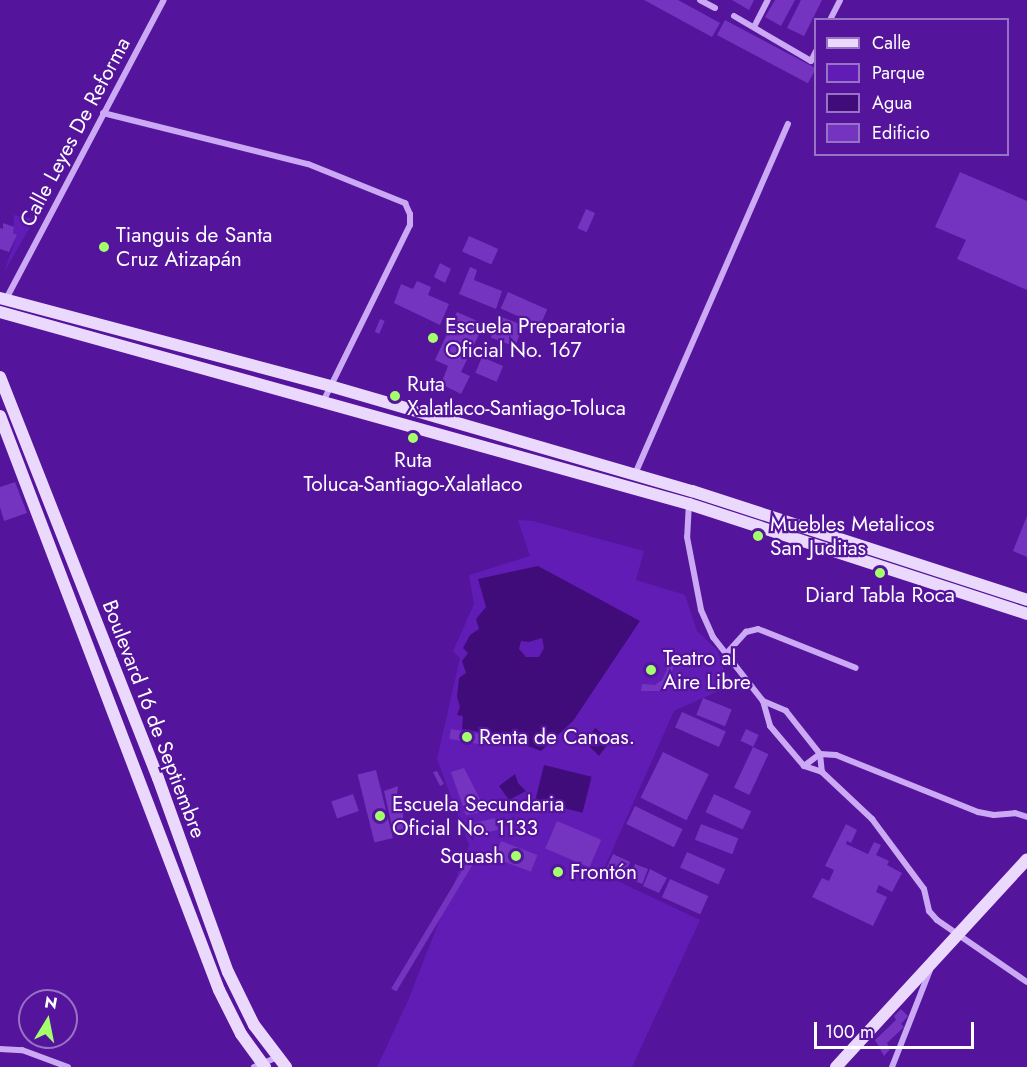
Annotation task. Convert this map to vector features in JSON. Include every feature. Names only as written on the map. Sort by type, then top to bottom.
[{"type":"main road","points":[[3,299],[330,386],[692,491],[1027,602]]},
{"type":"main road","points":[[1,312],[323,402],[386,422],[689,504],[1027,614]]},
{"type":"main road","name":"Boulevard 16 de Septiembre","points":[[0,377],[158,778],[228,972],[244,1006],[286,1067]]},
{"type":"main road","name":"Boulevard 16 de Septiembre","points":[[0,416],[219,990],[241,1034],[261,1066]]},
{"type":"main road","points":[[7,434],[19,429]]},
{"type":"main road","points":[[90,652],[105,647]]},
{"type":"main road","points":[[836,1067],[1027,859]]},
{"type":"street","name":"Calle Leyes De Reforma","points":[[1,312],[3,299],[164,0]]},
{"type":"street","points":[[700,0],[714,8]]},
{"type":"street","points":[[754,27],[768,0]]},
{"type":"street","points":[[831,18],[840,0]]},
{"type":"street","points":[[734,16],[811,61],[814,55]]},
{"type":"street","points":[[103,113],[308,164],[405,203],[410,214],[410,225],[323,402]]},
{"type":"street","points":[[635,475],[788,124]]},
{"type":"street","points":[[692,491],[687,537],[701,610],[713,637],[763,701],[770,726],[804,766],[822,772],[872,819],[924,890],[929,911],[1027,982]]},
{"type":"street","points":[[990,602],[1027,602]]},
{"type":"street","points":[[726,654],[746,632],[758,629],[856,668]]},
{"type":"street","points":[[763,701],[786,711],[820,754],[822,772]]},
{"type":"street","points":[[804,766],[820,754],[836,755],[978,812],[994,815],[1015,813],[1027,817]]},
{"type":"street","points":[[892,1067],[932,965]]},
{"type":"street","points":[[0,1049],[21,1050],[68,1067]]},
{"type":"street","points":[[261,1066],[277,1057]]},
{"type":"green space","points":[[14,215],[35,219],[4,272],[17,235],[13,233]]},
{"type":"green space","points":[[518,520],[533,521],[644,551],[636,580],[685,595],[697,631],[718,651],[724,671],[734,684],[674,711],[603,871],[605,875],[700,920],[632,1067],[377,1067],[407,1003],[469,845],[437,759],[460,658],[453,651],[474,604],[469,575],[530,556]]},
{"type":"water","points":[[538,566],[640,621],[573,721],[541,751],[498,735],[462,729],[463,716],[457,715],[460,707],[457,697],[459,678],[466,673],[462,661],[468,653],[463,648],[470,635],[479,629],[476,619],[486,607],[478,579]],"holes":[[[542,638],[544,648],[539,657],[526,657],[519,649],[521,641],[529,642]]]},
{"type":"water","points":[[595,728],[611,740],[599,756],[585,742]]},
{"type":"water","points":[[544,765],[592,777],[583,813],[535,801]]},
{"type":"water","points":[[515,774],[518,783],[526,791],[509,800],[499,786]]},
{"type":"building","points":[[644,0],[678,0],[720,23],[712,37]]},
{"type":"building","points":[[732,0],[754,0],[749,10]]},
{"type":"building","points":[[775,0],[795,0],[781,26],[765,17]]},
{"type":"building","points":[[801,0],[822,0],[804,36],[787,28]]},
{"type":"building","points":[[725,20],[814,67],[808,83],[717,35]]},
{"type":"building","points":[[960,172],[1027,201],[1027,290],[957,259],[966,240],[935,227]]},
{"type":"building","points":[[586,209],[595,213],[587,232],[577,228]]},
{"type":"building","points":[[3,223],[14,227],[13,233],[17,235],[9,252],[0,249],[0,228],[3,229]]},
{"type":"building","points":[[469,236],[498,249],[491,265],[462,252]]},
{"type":"building","points":[[440,263],[451,269],[445,283],[434,277]]},
{"type":"building","points":[[470,267],[477,270],[474,280],[502,291],[496,309],[459,294]]},
{"type":"building","points":[[417,281],[431,287],[428,295],[449,304],[440,325],[394,303],[401,284],[413,289]]},
{"type":"building","points":[[508,292],[547,309],[540,326],[501,308]]},
{"type":"building","points":[[457,312],[484,324],[461,372],[470,376],[461,394],[441,384],[448,366],[435,360]]},
{"type":"building","points":[[499,316],[523,325],[515,347],[491,337]]},
{"type":"building","points":[[380,319],[385,321],[379,334],[375,332]]},
{"type":"building","points":[[482,357],[503,366],[497,382],[475,373]]},
{"type":"building","points":[[15,482],[27,513],[4,521],[0,507],[0,487]]},
{"type":"building","points":[[1027,516],[1027,557],[1013,551]]},
{"type":"building","points":[[670,657],[673,667],[670,682],[660,691],[641,691],[642,684],[655,685],[662,680],[667,670],[664,659]]},
{"type":"building","points":[[703,698],[732,710],[725,726],[696,715]]},
{"type":"building","points":[[682,712],[726,732],[719,747],[675,728]]},
{"type":"building","name":"Renta de Canoas.","points":[[451,729],[485,735],[484,745],[449,739]]},
{"type":"building","points":[[746,729],[759,735],[753,747],[741,741]]},
{"type":"building","points":[[753,747],[768,754],[749,795],[734,788]]},
{"type":"building","points":[[663,752],[709,774],[686,820],[641,798]]},
{"type":"building","points":[[464,768],[486,811],[466,815],[451,772]]},
{"type":"building","points":[[376,770],[393,838],[374,843],[358,775]]},
{"type":"building","points":[[437,771],[444,784],[440,786],[433,772]]},
{"type":"building","points":[[398,786],[397,794],[403,810],[403,829],[393,831],[384,791]]},
{"type":"building","points":[[447,792],[452,806],[448,807],[443,793]]},
{"type":"building","points":[[353,794],[359,811],[337,819],[331,801]]},
{"type":"building","points":[[714,794],[751,811],[743,829],[706,812]]},
{"type":"building","points":[[635,806],[683,829],[674,847],[626,824]]},
{"type":"building","points":[[495,818],[498,830],[473,836],[470,824]]},
{"type":"building","points":[[557,821],[601,840],[589,867],[545,849]]},
{"type":"building","points":[[701,824],[738,838],[732,854],[695,840]]},
{"type":"building","points":[[846,824],[857,830],[851,843],[847,841],[846,844],[868,854],[874,842],[881,845],[876,855],[889,861],[887,865],[902,873],[892,892],[879,885],[876,892],[887,897],[873,926],[812,897],[822,878],[829,881],[834,870],[825,866]]},
{"type":"building","name":"Squash","points":[[501,841],[537,855],[531,872],[495,858]]},
{"type":"building","points":[[687,852],[725,869],[718,885],[680,868]]},
{"type":"building","points":[[613,854],[630,862],[623,877],[606,869]]},
{"type":"building","points":[[469,859],[474,862],[396,992],[391,988]]},
{"type":"building","points":[[635,864],[648,869],[642,884],[629,879]]},
{"type":"building","points":[[650,869],[667,878],[659,893],[643,886]]},
{"type":"building","points":[[670,879],[708,896],[700,914],[662,897]]},
{"type":"building","points":[[901,1009],[908,1016],[901,1024],[904,1027],[887,1043],[890,1049],[884,1056],[875,1040],[896,1020],[894,1016]]},
{"type":"place","name":"Tianguis de Santa Cruz Atizapán","points":[[104,247]]},
{"type":"place","name":"Escuela Preparatoria Oficial No. 167","points":[[433,338]]},
{"type":"place","name":"Ruta Xalatlaco-Santiago-Toluca","points":[[395,396]]},
{"type":"place","name":"Ruta Toluca-Santiago-Xalatlaco","points":[[413,438]]},
{"type":"place","name":"Muebles Metalicos San Juditas","points":[[758,536]]},
{"type":"place","name":"Diard Tabla Roca","points":[[880,573]]},
{"type":"place","name":"Teatro al Aire Libre","points":[[651,670]]},
{"type":"place","name":"Renta de Canoas.","points":[[467,737]]},
{"type":"place","name":"Escuela Secundaria Oficial No. 1133","points":[[380,816]]},
{"type":"place","name":"Squash","points":[[516,856]]},
{"type":"place","name":"Frontón","points":[[558,872]]}]
